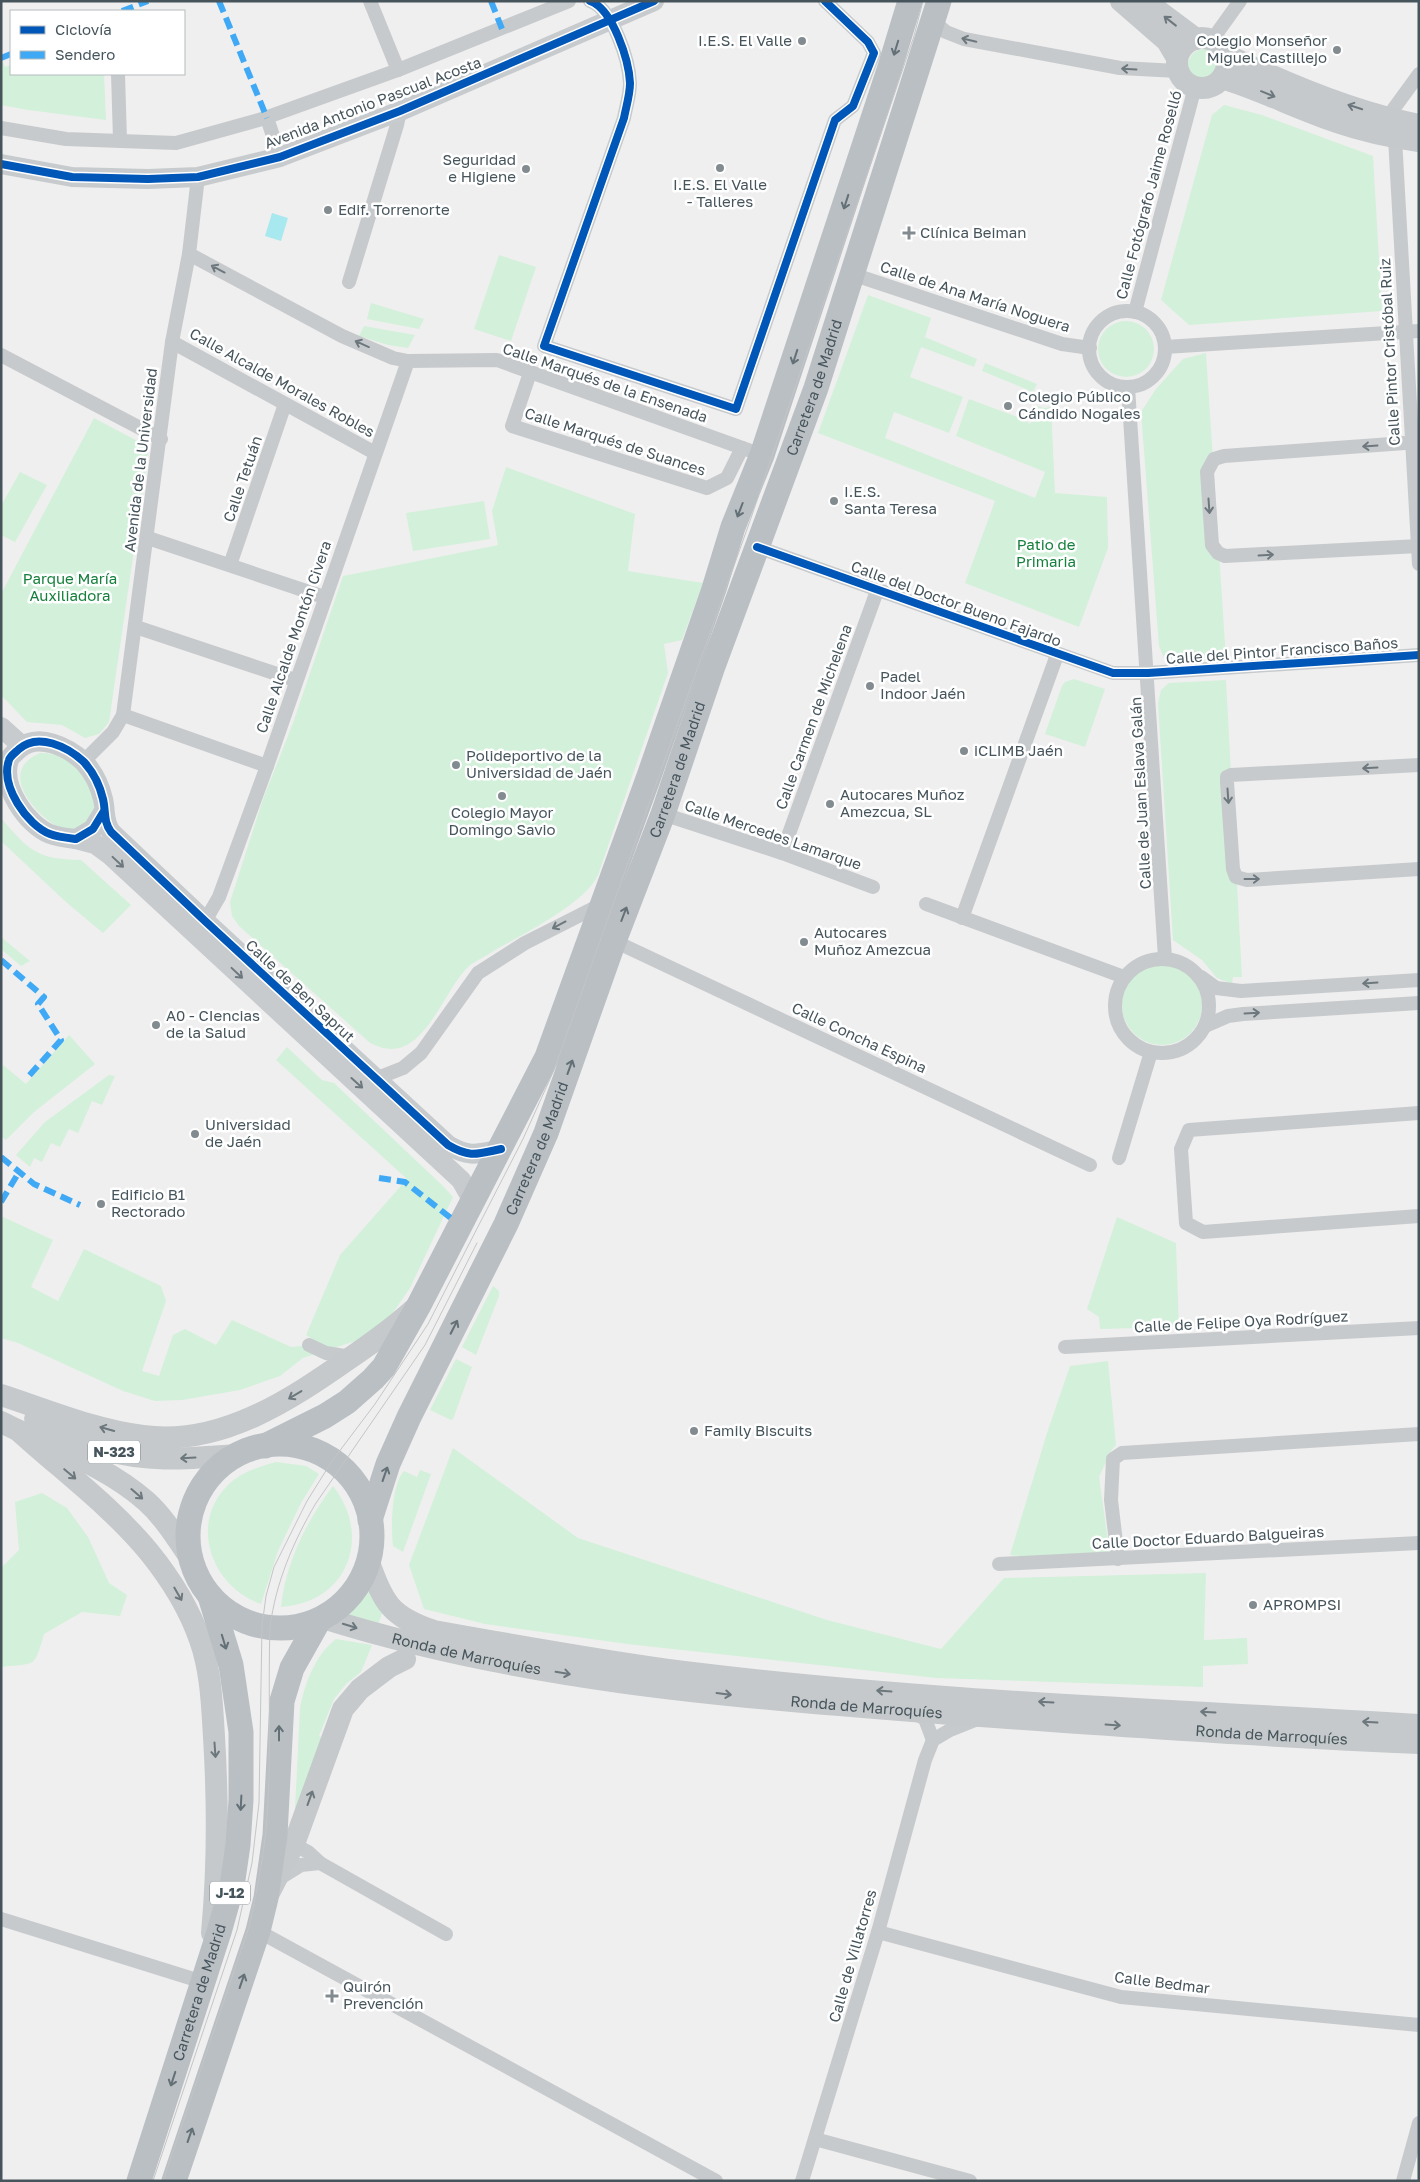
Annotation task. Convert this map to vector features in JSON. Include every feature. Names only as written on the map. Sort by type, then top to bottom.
[{"type":"highway","name":"Carretera de Madrid","points":[[265,1446],[325,1416],[347,1402],[373,1379],[397,1345],[419,1305],[547,1057],[714,589],[733,527],[752,452],[890,67],[910,1]]},
{"type":"highway","name":"Carretera de Madrid","points":[[370,1520],[388,1464],[409,1416],[506,1224],[546,1132],[614,941],[663,814],[757,547],[816,388],[936,12]]},
{"type":"highway","points":[[283,1445],[300,1447],[332,1461],[345,1472],[356,1486],[365,1503],[370,1520],[371,1544],[368,1560],[354,1591],[338,1607],[321,1619],[292,1627],[262,1626],[233,1615],[210,1596],[197,1576],[191,1559],[188,1534],[194,1503],[211,1475],[237,1456],[265,1446],[283,1445]]},
{"type":"highway","name":"Carretera de Madrid","points":[[140,2181],[232,1886],[238,1845],[241,1800],[241,1732],[231,1665],[210,1596]]},
{"type":"highway","name":"J-12","points":[[174,2181],[258,1931],[285,1840],[282,1701],[292,1668],[321,1619]]},
{"type":"main road","points":[[1121,1],[1167,41],[1187,84],[1195,87],[1210,87],[1222,78],[1226,69],[1211,44]]},
{"type":"main road","points":[[1146,1],[1211,44],[1419,141]]},
{"type":"main road","points":[[1178,65],[1184,46],[1211,44]]},
{"type":"main road","points":[[1222,78],[1245,85],[1336,122],[1391,128],[1419,125]]},
{"type":"main road","points":[[1,1395],[112,1431],[144,1437],[184,1437],[218,1430],[277,1406],[324,1377],[393,1328],[419,1305]]},
{"type":"main road","name":"N-323","points":[[1,1404],[89,1444],[126,1455],[165,1459],[237,1456]]},
{"type":"main road","points":[[10,1427],[96,1497],[148,1551],[179,1596],[200,1640],[208,1669],[216,1768],[217,1832],[211,1956]]},
{"type":"main road","name":"N-323","points":[[10,1427],[82,1459],[130,1488],[159,1515],[191,1559]]},
{"type":"main road","name":"Ronda de Marroquíes","points":[[368,1560],[381,1594],[400,1617],[411,1624],[443,1633],[602,1660],[693,1673],[848,1689],[1419,1725]]},
{"type":"main road","name":"Ronda de Marroquíes","points":[[321,1619],[439,1650],[618,1681],[777,1701],[1419,1743]]},
{"type":"main road","points":[[285,1840],[343,1709],[360,1689],[389,1667],[405,1659]]},
{"type":"street","points":[[370,1],[398,70]]},
{"type":"street","points":[[1,128],[66,139],[176,143],[267,118],[398,70],[569,1]]},
{"type":"street","points":[[590,1],[597,4],[610,20],[624,51],[630,83],[624,118],[544,346],[736,409],[835,120],[853,106],[874,53],[868,42],[825,1]]},
{"type":"street","name":"Avenida Antonio Pascual Acosta","points":[[1,164],[72,177],[124,179],[198,177],[280,157],[400,111],[654,1]]},
{"type":"street","points":[[1211,44],[1240,1]]},
{"type":"street","points":[[936,12],[946,32],[964,39],[1120,68],[1178,65]]},
{"type":"street","points":[[1391,128],[1419,74]]},
{"type":"street","points":[[118,75],[120,140]]},
{"type":"street","name":"Calle Fotógrafo Jaime Roselló","points":[[1135,312],[1195,87]]},
{"type":"street","points":[[349,282],[400,111]]},
{"type":"street","points":[[267,118],[280,157]]},
{"type":"street","name":"Calle Pintor Cristóbal Ruiz","points":[[1391,128],[1412,332],[1419,564]]},
{"type":"street","name":"Avenida de la Universidad","points":[[84,762],[113,732],[123,715],[148,538],[172,342],[189,254],[198,177]]},
{"type":"street","name":"Calle Marqués de la Ensenada","points":[[189,254],[342,336],[393,358],[408,361],[497,360],[752,452]]},
{"type":"street","name":"Calle de Ana María Noguera","points":[[852,274],[1062,344],[1090,348]]},
{"type":"street","points":[[1124,312],[1135,312],[1156,324],[1162,335],[1165,347],[1164,359],[1159,370],[1145,382],[1128,387],[1113,384],[1100,376],[1092,363],[1090,348],[1091,338],[1104,320],[1124,312]]},
{"type":"street","points":[[1165,347],[1412,332]]},
{"type":"street","name":"Calle Alcalde Morales Robles","points":[[172,342],[375,452]]},
{"type":"street","points":[[1,355],[160,439]]},
{"type":"street","name":"Calle Alcalde Montón Civera","points":[[205,921],[218,897],[266,766],[408,361]]},
{"type":"street","name":"Calle Marqués de Suances","points":[[530,373],[512,426],[707,488],[728,478],[752,452]]},
{"type":"street","name":"Calle de Juan Eslava Galán","points":[[1128,387],[1165,958]]},
{"type":"street","name":"Calle Tetuán","points":[[230,565],[285,404]]},
{"type":"street","points":[[1415,442],[1224,456],[1214,459],[1207,472],[1212,545],[1218,554],[1232,557],[1418,546]]},
{"type":"street","points":[[148,538],[324,597]]},
{"type":"street","name":"Calle del Doctor Bueno Fajardo","points":[[757,547],[1057,655],[1113,673],[1148,673]]},
{"type":"street","name":"Calle Carmen de Michelena","points":[[782,854],[877,591]]},
{"type":"street","points":[[136,627],[295,680]]},
{"type":"street","points":[[962,918],[1057,655]]},
{"type":"street","name":"Calle del Pintor Francisco Baños","points":[[1148,673],[1419,655]]},
{"type":"street","points":[[123,715],[266,766]]},
{"type":"street","points":[[1,727],[11,752],[6,778],[15,803],[50,834],[76,839],[93,829],[104,811],[100,788],[84,762],[54,743],[34,741],[11,752]]},
{"type":"street","points":[[1419,765],[1227,777],[1233,872],[1236,877],[1241,879],[1270,879],[1419,869]]},
{"type":"street","name":"Calle de Ben Saprut","points":[[104,811],[106,825],[111,832],[448,1145],[460,1152],[474,1155],[501,1149]]},
{"type":"street","name":"Calle Mercedes Lamarque","points":[[663,814],[873,887]]},
{"type":"street","name":"Calle de Ben Saprut","points":[[76,839],[95,844],[110,855],[461,1180],[473,1201]]},
{"type":"street","points":[[375,1079],[403,1068],[421,1053],[478,973],[526,943],[603,904]]},
{"type":"street","points":[[926,904],[1124,977]]},
{"type":"street","name":"Calle Concha Espina","points":[[614,941],[1090,1165]]},
{"type":"street","points":[[1201,977],[1208,991],[1210,1006],[1206,1026],[1196,1039],[1183,1048],[1162,1053],[1151,1052],[1129,1039],[1119,1026],[1115,1001],[1124,977],[1142,963],[1165,958],[1185,964],[1216,988],[1241,991],[1419,980]]},
{"type":"street","points":[[1206,1026],[1228,1016],[1243,1014],[1419,1003]]},
{"type":"street","points":[[1119,1158],[1151,1052]]},
{"type":"street","points":[[1419,1114],[1189,1130],[1181,1149],[1186,1223],[1203,1232],[1419,1216]]},
{"type":"street","name":"Calle de Felipe Oya Rodríguez","points":[[1065,1347],[1419,1328]]},
{"type":"street","points":[[324,1377],[325,1366],[319,1355],[309,1345],[326,1353],[351,1358]]},
{"type":"street","points":[[1118,1559],[1111,1500],[1113,1459],[1122,1454],[1419,1434]]},
{"type":"street","name":"Calle Doctor Eduardo Balgueiras","points":[[998,1564],[1419,1543]]},
{"type":"street","points":[[405,1659],[439,1650]]},
{"type":"street","points":[[908,1711],[925,1719],[933,1740],[984,1716]]},
{"type":"street","name":"Calle de Villatorres","points":[[802,2181],[878,1932],[933,1740]]},
{"type":"street","points":[[285,1840],[308,1852],[320,1863],[446,1934]]},
{"type":"street","points":[[270,1890],[288,1871],[301,1865],[320,1863]]},
{"type":"street","points":[[1,1919],[203,1982]]},
{"type":"street","points":[[258,1931],[716,2181]]},
{"type":"street","name":"Calle Bedmar","points":[[878,1932],[1121,1997],[1419,2025]]},
{"type":"street","points":[[1403,2181],[1419,2123]]},
{"type":"street","points":[[815,2139],[970,2181]]},
{"type":"green space","points":[[1204,49],[1210,50],[1215,54],[1219,59],[1219,71],[1215,76],[1210,80],[1204,81],[1198,80],[1193,76],[1189,71],[1188,65],[1189,59],[1193,54],[1198,50]]},
{"type":"green space","points":[[3,62],[5,67],[10,65],[10,75],[104,75],[106,120],[1,105],[1,63]]},
{"type":"green space","points":[[1224,105],[1262,115],[1373,156],[1382,311],[1189,325],[1161,300],[1212,115]]},
{"type":"green space","points":[[499,255],[536,267],[511,341],[474,329]]},
{"type":"green space","name":"Patio de Primaria","points":[[868,295],[931,318],[925,337],[977,359],[974,367],[921,347],[910,377],[963,397],[949,433],[894,412],[885,438],[1035,498],[1045,472],[956,436],[969,399],[1023,419],[1030,424],[1037,406],[1051,407],[1055,493],[1107,497],[1108,548],[1079,627],[965,583],[995,501],[818,433]]},
{"type":"green space","points":[[371,303],[424,319],[419,329],[367,319]]},
{"type":"green space","points":[[1120,321],[1132,321],[1142,325],[1150,333],[1154,349],[1150,365],[1142,373],[1132,377],[1120,377],[1110,373],[1102,365],[1098,355],[1098,343],[1102,333],[1110,325]]},
{"type":"green space","points":[[364,326],[415,335],[408,348],[388,345],[359,336]]},
{"type":"green space","points":[[1206,353],[1226,659],[1176,663],[1164,658],[1159,646],[1141,412],[1156,389],[1183,359]]},
{"type":"green space","points":[[985,363],[1037,384],[1033,392],[982,371]]},
{"type":"green space","name":"Parque María Auxiliadora","points":[[94,418],[149,447],[109,722],[99,734],[85,738],[62,725],[27,722],[1,695],[1,594]]},
{"type":"green space","name":"Polideportivo de la Universidad de Jaén","points":[[506,467],[635,514],[628,571],[703,583],[682,640],[664,644],[668,673],[598,875],[591,886],[580,897],[551,918],[469,966],[428,1025],[416,1038],[403,1047],[387,1049],[369,1042],[239,926],[232,916],[230,902],[263,799],[293,723],[343,576],[498,545],[492,511]]},
{"type":"green space","points":[[20,472],[47,485],[15,542],[1,535],[1,506]]},
{"type":"green space","points":[[484,501],[490,539],[413,551],[406,513]]},
{"type":"green space","points":[[1074,679],[1105,689],[1085,747],[1045,734],[1062,686],[1065,682]]},
{"type":"green space","points":[[1226,680],[1242,977],[1233,977],[1232,984],[1217,978],[1202,960],[1173,940],[1158,703],[1161,690],[1169,683]]},
{"type":"green space","points":[[40,753],[59,756],[68,761],[88,783],[98,800],[91,822],[75,830],[63,828],[53,824],[44,817],[28,799],[22,788],[20,778],[22,769],[28,760]]},
{"type":"green space","points":[[1,818],[27,846],[35,851],[54,858],[81,860],[131,905],[103,933],[66,902],[1,841]]},
{"type":"green space","points":[[1,937],[30,961],[21,966],[1,949]]},
{"type":"green space","points":[[1162,965],[1177,968],[1190,977],[1199,990],[1202,1005],[1199,1020],[1190,1033],[1177,1042],[1162,1045],[1147,1042],[1134,1033],[1125,1020],[1122,1005],[1125,990],[1134,977],[1147,968]]},
{"type":"green space","points":[[69,1035],[95,1064],[34,1112],[6,1140],[1,1136],[1,1067],[3,1065],[26,1084]]},
{"type":"green space","points":[[287,1047],[322,1080],[334,1083],[453,1197],[410,1288],[392,1314],[359,1340],[303,1358],[280,1376],[240,1390],[182,1400],[155,1401],[123,1391],[18,1343],[1,1338],[1,1216],[53,1240],[31,1287],[58,1301],[84,1249],[161,1286],[166,1301],[142,1371],[159,1376],[173,1335],[185,1329],[216,1345],[232,1320],[291,1347],[309,1345],[314,1340],[306,1335],[340,1255],[407,1179],[276,1060]]},
{"type":"green space","points":[[109,1075],[115,1076],[102,1105],[92,1101],[78,1133],[69,1129],[60,1147],[51,1143],[42,1162],[34,1158],[30,1167],[16,1155],[45,1122]]},
{"type":"green space","points":[[1117,1217],[1176,1243],[1179,1327],[1100,1329],[1099,1317],[1087,1309]]},
{"type":"green space","points":[[493,1286],[499,1291],[499,1296],[476,1355],[462,1347]]},
{"type":"green space","points":[[456,1359],[472,1367],[451,1420],[430,1410]]},
{"type":"green space","points":[[1108,1361],[1116,1445],[1111,1451],[1099,1477],[1110,1555],[1038,1558],[1010,1555],[1047,1433],[1070,1366]]},
{"type":"green space","points":[[453,1448],[578,1538],[827,1620],[941,1649],[1004,1578],[1206,1573],[1204,1640],[1247,1638],[1248,1664],[1203,1666],[1203,1687],[936,1678],[627,1644],[485,1624],[424,1609],[409,1565]]},
{"type":"green space","points":[[276,1462],[306,1466],[319,1474],[301,1503],[278,1551],[261,1604],[244,1596],[230,1584],[218,1569],[211,1553],[208,1535],[209,1518],[216,1501],[233,1480],[250,1470]]},
{"type":"green space","points":[[420,1470],[431,1474],[403,1552],[393,1546],[392,1518],[394,1496],[404,1471],[417,1477]]},
{"type":"green space","points":[[333,1486],[345,1506],[351,1526],[352,1546],[347,1564],[337,1580],[323,1594],[304,1603],[281,1607],[283,1591],[292,1559],[314,1513]]},
{"type":"green space","points":[[42,1493],[67,1508],[88,1537],[109,1583],[127,1595],[120,1616],[82,1612],[44,1634],[38,1653],[32,1662],[1,1667],[1,1568],[19,1550],[15,1502]]},
{"type":"green space","points":[[370,1585],[383,1611],[377,1627],[343,1618],[358,1603]]},
{"type":"green space","points":[[336,1639],[372,1645],[361,1672],[346,1684],[334,1699],[319,1736],[324,1738],[294,1828],[300,1708],[312,1670],[322,1653]]},
{"type":"water","points":[[272,213],[288,218],[281,241],[265,236]]},
{"type":"tram line","points":[[153,2181],[237,1930],[252,1863],[259,1803],[262,1626],[266,1596],[274,1567],[307,1501],[332,1461],[375,1404],[428,1324],[523,1139],[554,1070],[751,518],[914,36],[923,1]]},
{"type":"tram line","points":[[163,2181],[249,1927],[255,1897],[268,1803],[270,1627],[281,1578],[300,1532],[316,1503],[425,1345],[477,1243]]},
{"type":"marked path","points":[[125,10],[148,1]]},
{"type":"marked path","points":[[219,1],[267,118]]},
{"type":"marked path","points":[[491,1],[502,29]]},
{"type":"marked path","points":[[1,58],[10,54]]},
{"type":"marked path","points":[[1,960],[44,997],[38,1004],[61,1040],[28,1077]]},
{"type":"marked path","points":[[1,1157],[34,1184],[80,1205]]},
{"type":"marked path","points":[[1,1202],[19,1172]]},
{"type":"marked path","points":[[379,1178],[405,1182],[452,1219]]},
{"type":"cycle path","points":[[590,1],[606,14],[618,37],[627,62],[630,83],[629,92],[624,118],[544,346],[736,409],[835,120],[853,106],[874,53],[868,42],[825,1]]},
{"type":"cycle path","points":[[1,164],[72,177],[148,179],[198,177],[280,157],[400,111],[654,1]]},
{"type":"cycle path","points":[[757,547],[1113,673],[1148,673],[1419,655]]},
{"type":"cycle path","points":[[104,811],[93,829],[76,839],[50,834],[33,822],[12,792],[7,770],[10,759],[19,749],[35,742],[53,744],[77,756],[84,762],[98,784],[103,799],[107,824],[111,832],[205,921],[448,1145],[462,1152],[474,1154],[501,1149]]},
{"type":"place","name":"I.E.S. El Valle","points":[[802,41]]},
{"type":"place","name":"Colegio Monseñor Miguel Castillejo","points":[[1337,50]]},
{"type":"place","name":"I.E.S. El Valle - Talleres","points":[[720,168]]},
{"type":"place","name":"Seguridad e Higiene","points":[[526,169]]},
{"type":"place","name":"Edif. Torrenorte","points":[[328,210]]},
{"type":"place","name":"Clínica Beiman","points":[[909,233]]},
{"type":"place","name":"Colegio Público Cándido Nogales","points":[[1008,406]]},
{"type":"place","name":"I.E.S. Santa Teresa","points":[[834,501]]},
{"type":"place","name":"Padel Indoor Jaén","points":[[870,686]]},
{"type":"place","name":"iCLIMB Jaén","points":[[964,751]]},
{"type":"place","name":"Polideportivo de la Universidad de Jaén","points":[[456,765]]},
{"type":"place","name":"Colegio Mayor Domingo Savio","points":[[502,796]]},
{"type":"place","name":"Autocares Muñoz Amezcua, SL","points":[[830,804]]},
{"type":"place","name":"Autocares Muñoz Amezcua","points":[[804,942]]},
{"type":"place","name":"A0 - CIencias de la Salud","points":[[156,1025]]},
{"type":"place","name":"Universidad de Jaén","points":[[195,1134]]},
{"type":"place","name":"Edificio B1 Rectorado","points":[[101,1204]]},
{"type":"place","name":"Family Biscuits","points":[[694,1431]]},
{"type":"place","name":"APROMPSI","points":[[1253,1605]]},
{"type":"place","name":"Quirón Prevención","points":[[332,1996]]}]
